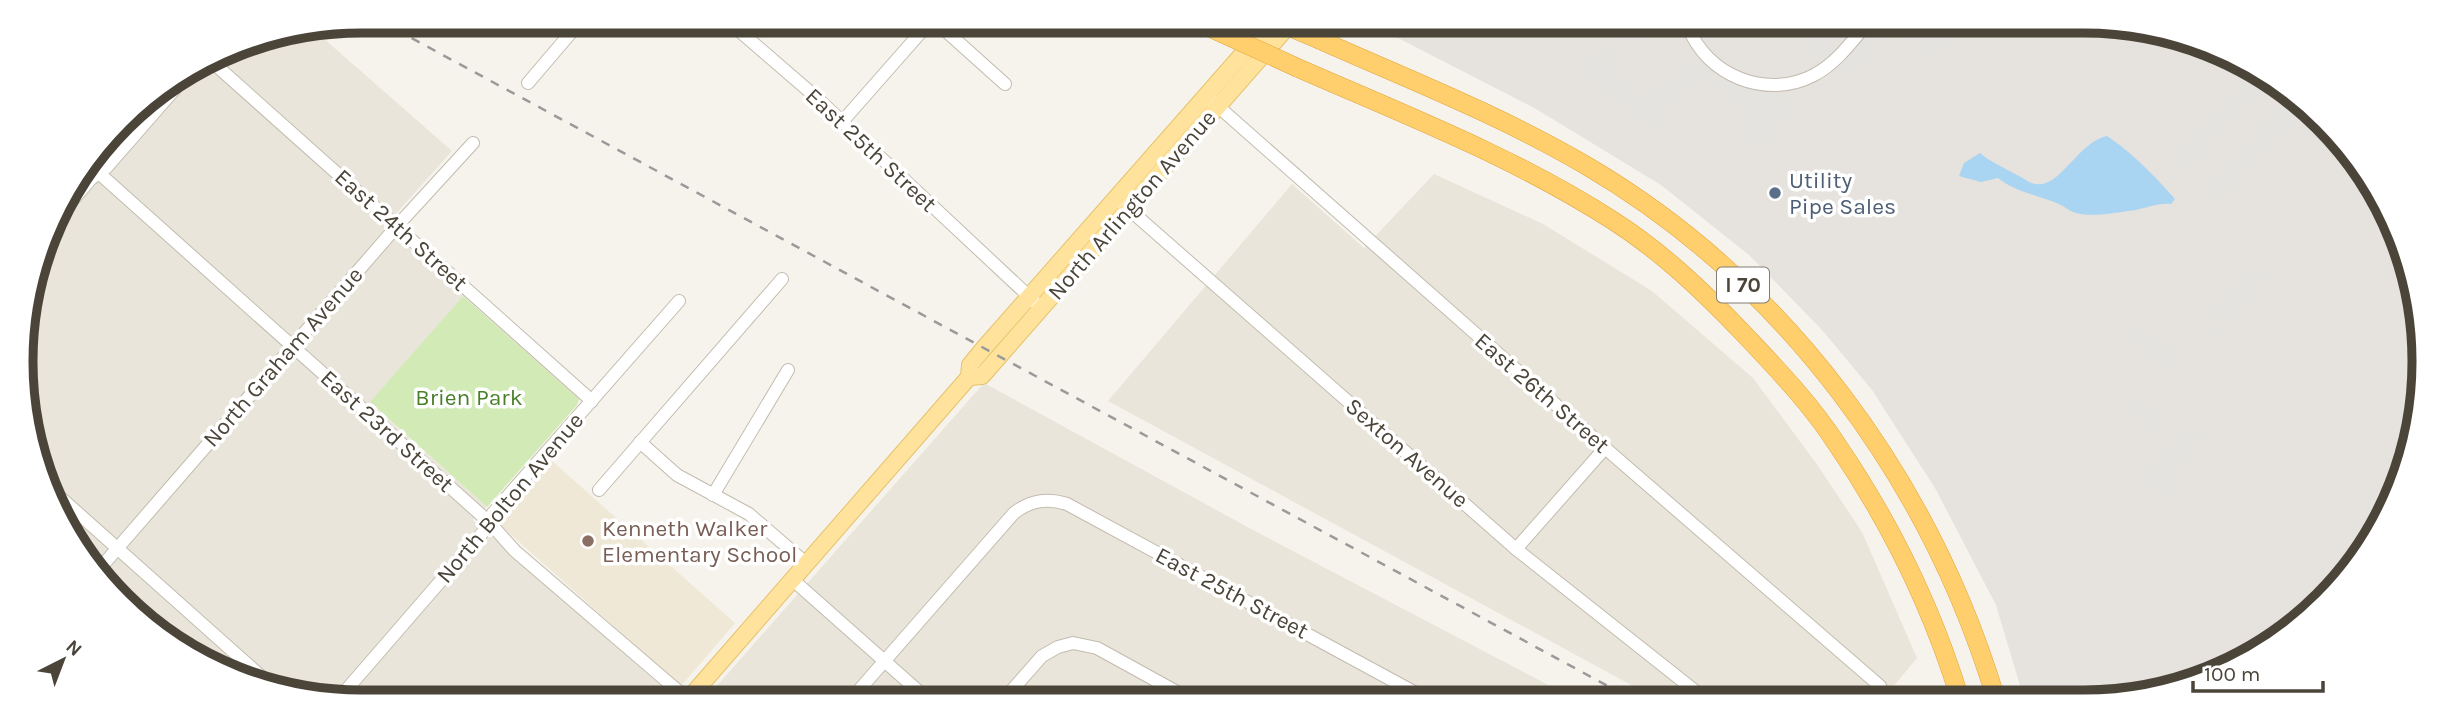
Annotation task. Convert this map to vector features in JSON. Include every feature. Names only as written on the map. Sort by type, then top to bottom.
[{"type":"highway","name":"I 70","points":[[1219,33],[1488,151],[1558,187],[1615,222],[1714,302],[1794,388],[1835,441],[1869,494],[1920,591],[1957,690]]},
{"type":"highway","name":"I 70","points":[[1303,33],[1510,124],[1590,167],[1671,223],[1757,298],[1829,379],[1897,474],[1952,578],[1993,690]]},
{"type":"main road","name":"North Arlington Avenue","points":[[1212,102],[1262,33]]},
{"type":"main road","name":"North Arlington Avenue","points":[[696,690],[970,377],[970,365],[1035,302],[1212,102],[1281,33]]},
{"type":"street","points":[[527,82],[570,33]]},
{"type":"street","name":"East 25th Street","points":[[743,33],[1035,302]]},
{"type":"street","points":[[841,123],[920,33]]},
{"type":"street","points":[[948,33],[1005,84]]},
{"type":"street","points":[[1692,33],[1698,46],[1718,66],[1738,79],[1761,85],[1800,81],[1828,66],[1859,33]]},
{"type":"street","name":"East 24th Street","points":[[217,66],[592,401]]},
{"type":"street","points":[[96,169],[106,168],[168,97]]},
{"type":"street","name":"East 26th Street","points":[[1212,102],[1880,686]]},
{"type":"street","name":"North Graham Avenue","points":[[104,564],[397,226],[473,143]]},
{"type":"street","name":"East 23rd Street","points":[[96,170],[489,522],[515,551],[677,690]]},
{"type":"street","name":"Sexton Avenue","points":[[1122,204],[1516,549],[1694,690]]},
{"type":"street","points":[[599,489],[782,279]]},
{"type":"street","name":"North Bolton Avenue","points":[[347,689],[484,531],[493,513],[679,300]]},
{"type":"street","points":[[713,495],[788,370]]},
{"type":"street","points":[[640,442],[677,475],[758,520],[807,564]]},
{"type":"street","points":[[1516,549],[1605,448]]},
{"type":"street","name":"East 25th Street","points":[[884,661],[1019,509],[1035,502],[1054,500],[1067,504],[1409,690]]},
{"type":"street","points":[[64,501],[256,672]]},
{"type":"street","points":[[793,580],[917,690]]},
{"type":"street","points":[[1012,690],[1042,656],[1067,644],[1097,648],[1173,690]]},
{"type":"street","points":[[859,690],[884,661]]},
{"type":"shaded area","points":[[1381,33],[2084,33],[2126,36],[2168,44],[2229,67],[2283,101],[2316,129],[2330,145],[2368,197],[2394,256],[2409,319],[2411,383],[2401,446],[2378,507],[2344,561],[2316,594],[2283,622],[2229,656],[2168,679],[2126,687],[2021,690],[1996,605],[1935,488],[1872,390],[1822,330],[1749,255],[1661,185],[1536,109],[1400,39]]},
{"type":"shaded area","points":[[1626,33],[1644,33],[1608,54],[1622,81],[1628,79],[1639,97],[1681,75],[1675,64],[1697,54],[1715,72],[1699,90],[1694,86],[1650,135],[1572,64]]},
{"type":"shaded area","points":[[1656,33],[1669,33],[1659,38]]},
{"type":"shaded area","points":[[1817,33],[1821,33],[1838,48],[1819,64],[1803,49]]},
{"type":"shaded area","points":[[1867,33],[1873,33],[1884,43],[1852,81],[1837,67]]},
{"type":"shaded area","points":[[1900,33],[1940,33],[1953,45],[1936,66]]},
{"type":"shaded area","points":[[321,36],[452,151],[385,226],[463,296],[370,403],[487,507],[473,520],[665,690],[362,690],[319,687],[277,679],[236,665],[197,646],[162,622],[129,594],[89,544],[67,507],[44,446],[34,383],[36,319],[44,277],[66,219],[178,90],[236,58],[277,44]]},
{"type":"shaded area","points":[[1719,74],[1756,90],[1777,91],[1798,109],[1759,156],[1733,133],[1747,116],[1711,83]]},
{"type":"shaded area","points":[[2243,74],[2265,89],[2188,175],[2169,157]]},
{"type":"shaded area","points":[[2281,100],[2301,116],[2221,205],[2202,187]]},
{"type":"shaded area","points":[[143,117],[94,172],[129,129]]},
{"type":"shaded area","points":[[1434,174],[1543,224],[1652,291],[1753,378],[1816,463],[1862,532],[1917,658],[1890,690],[1640,690],[1108,401],[1292,184],[1364,248]]},
{"type":"shaded area","points":[[2252,260],[2272,278],[2206,355],[2194,344],[2215,321],[2206,312]]},
{"type":"shaded area","points":[[2140,321],[2180,355],[2176,367],[2167,375],[2124,338]]},
{"type":"shaded area","points":[[984,383],[1253,530],[1558,690],[713,690]]},
{"type":"shaded area","points":[[2139,391],[2171,418],[2154,438],[2123,410]]},
{"type":"shaded area","points":[[2190,422],[2207,438],[2181,469],[2189,478],[2166,504],[2138,478],[2179,430]]},
{"type":"shaded area","points":[[552,461],[735,623],[681,686],[499,524]]},
{"type":"shaded area","points":[[2382,492],[2384,494],[2368,526],[2359,517]]},
{"type":"green space","name":"Brien Park","points":[[463,296],[579,399],[577,405],[487,507],[370,402]]},
{"type":"water","points":[[2107,136],[2160,182],[2175,199],[2171,204],[2086,215],[2019,190],[1998,178],[1981,182],[1959,176],[1964,163],[1980,153],[2029,182],[2042,184],[2057,176],[2089,145]]},
{"type":"railway","points":[[402,33],[1615,690]]},
{"type":"place","name":"Utility Pipe Sales","points":[[1775,193]]},
{"type":"place","name":"Kenneth Walker Elementary School","points":[[588,541]]}]
